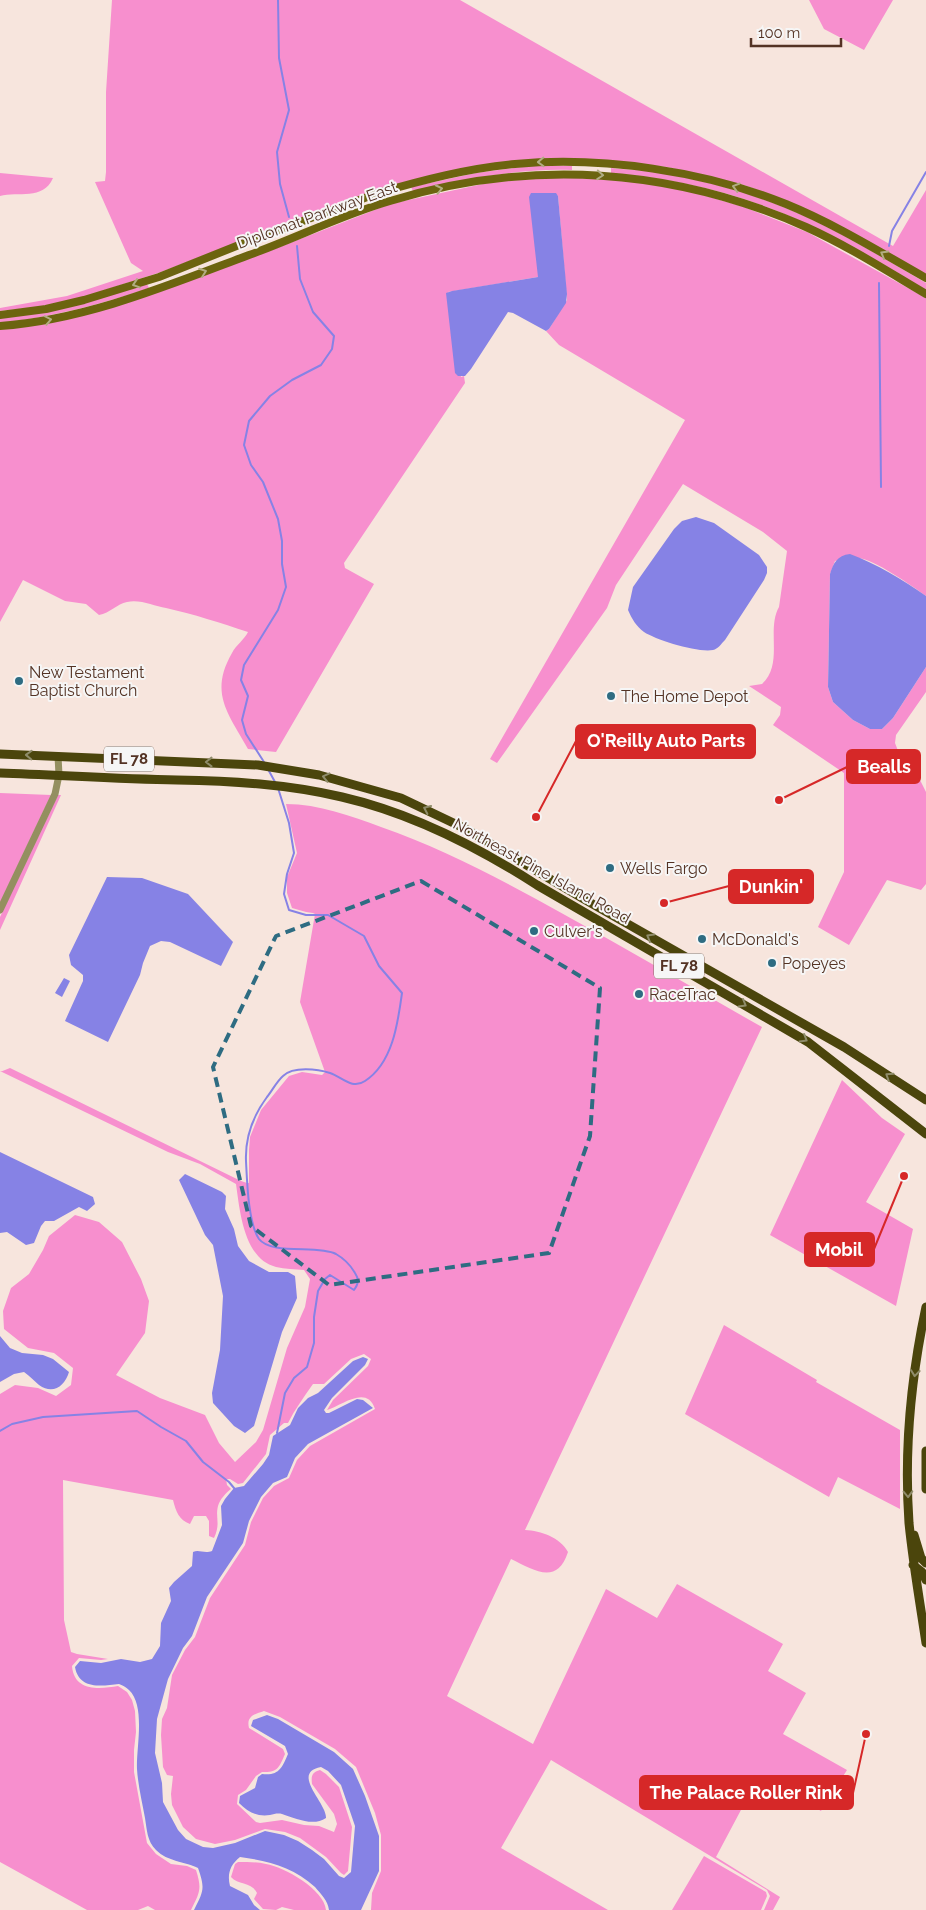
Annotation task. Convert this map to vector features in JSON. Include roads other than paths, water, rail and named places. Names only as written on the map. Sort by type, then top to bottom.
[{"type":"main road","name":"Diplomat Parkway East","points":[[0,315],[57,307],[153,278],[353,202],[407,185],[476,169],[538,162],[575,162],[666,170],[743,189],[817,218],[926,278]]},
{"type":"main road","points":[[575,162],[575,174]]},
{"type":"main road","name":"Diplomat Parkway East","points":[[0,326],[51,319],[100,307],[157,289],[280,244],[372,207],[410,195],[492,179],[542,174],[631,178],[716,194],[781,216],[816,232],[926,294]]},
{"type":"main road","points":[[407,185],[410,195]]},
{"type":"main road","points":[[153,278],[157,289]]},
{"type":"main road","name":"Northeast Pine Island Road","points":[[0,754],[258,764],[319,775],[376,790],[424,807],[466,829],[849,1050],[926,1100]]},
{"type":"main road","name":"Northeast Pine Island Road","points":[[0,773],[287,786],[344,797],[381,808],[475,849],[808,1042],[926,1134]]},
{"type":"main road","points":[[475,849],[503,861],[538,881],[546,884],[555,882]]},
{"type":"main road","points":[[926,1307],[916,1363],[911,1409],[908,1476],[909,1521],[926,1643]]},
{"type":"main road","points":[[926,1451],[926,1489]]},
{"type":"main road","points":[[909,1521],[920,1558],[926,1562]]},
{"type":"main road","points":[[914,1565],[922,1572],[926,1580]]},
{"type":"street","points":[[0,910],[55,794],[59,775],[58,756]]},
{"type":"waterway","points":[[278,0],[279,58],[289,110],[277,152],[280,184],[289,217]]},
{"type":"waterway","points":[[889,246],[892,231],[926,172]]},
{"type":"waterway","points":[[264,762],[246,734],[242,720],[248,696],[241,680],[244,665],[278,610],[286,587],[278,519],[263,482],[251,465],[244,445],[249,421],[270,396],[292,380],[321,365],[332,349],[334,336],[313,312],[300,279],[297,246]]},
{"type":"waterway","points":[[879,283],[881,487]]},
{"type":"waterway","points":[[269,771],[275,782]]},
{"type":"waterway","points":[[277,1433],[285,1393],[294,1378],[307,1367],[314,1343],[314,1317],[318,1291],[325,1279],[330,1275],[354,1290],[358,1279],[349,1265],[336,1254],[328,1251],[274,1247],[265,1244],[259,1239],[252,1223],[249,1201],[246,1161],[249,1135],[254,1119],[262,1104],[287,1073],[306,1069],[319,1070],[356,1084],[365,1081],[374,1073],[388,1053],[396,1029],[402,993],[379,966],[364,936],[328,915],[306,915],[289,910],[284,894],[287,874],[294,853],[289,823],[278,788]]},
{"type":"waterway","points":[[0,1431],[12,1424],[43,1417],[137,1411],[186,1441],[203,1462],[234,1488]]},
{"type":"place","name":"New Testament Baptist Church","points":[[19,681]]},
{"type":"place","name":"The Home Depot","points":[[611,696]]},
{"type":"place","name":"Bealls","points":[[779,800]]},
{"type":"place","name":"O'Reilly Auto Parts","points":[[536,817]]},
{"type":"place","name":"Wells Fargo","points":[[610,868]]},
{"type":"place","name":"Dunkin'","points":[[664,903]]},
{"type":"place","name":"Culver's","points":[[534,931]]},
{"type":"place","name":"McDonald's","points":[[702,939]]},
{"type":"place","name":"Popeyes","points":[[772,963]]},
{"type":"place","name":"RaceTrac","points":[[639,994]]},
{"type":"place","name":"Mobil","points":[[904,1176]]},
{"type":"place","name":"The Palace Roller Rink","points":[[866,1734]]}]
